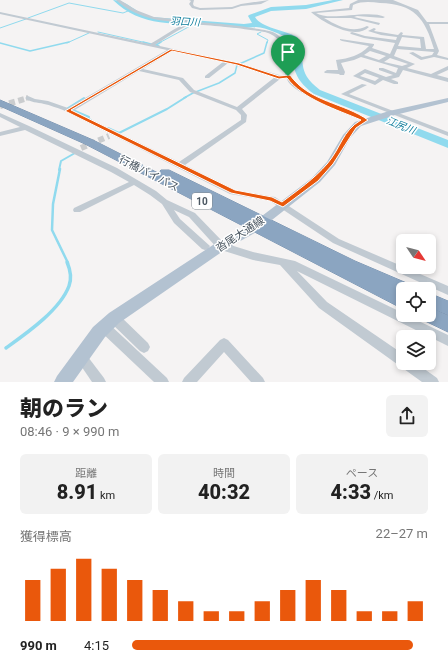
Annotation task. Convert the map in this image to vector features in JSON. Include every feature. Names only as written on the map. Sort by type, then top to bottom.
[{"type":"highway","name":"行橋バイパス","points":[[0,97],[94,136],[396,298]]},
{"type":"highway","name":"行橋バイパス","points":[[0,103],[89,142],[258,224],[396,285]]},
{"type":"highway","points":[[436,303],[448,308]]},
{"type":"highway","points":[[436,318],[448,324]]},
{"type":"main road","name":"沓尾大通線","points":[[63,382],[109,322],[221,246],[258,224],[316,180],[331,163],[346,137],[354,127],[365,120],[448,100]]},
{"type":"street","points":[[118,0],[147,17],[179,21],[207,21]]},
{"type":"street","points":[[191,0],[193,1],[191,4],[193,7],[200,9],[232,8],[241,4],[263,3],[267,0]]},
{"type":"street","points":[[367,28],[359,31],[331,24],[313,12],[351,9],[351,5],[361,0],[391,1],[413,9],[426,23],[431,30],[436,53]]},
{"type":"street","points":[[0,13],[226,62],[279,78]]},
{"type":"street","points":[[348,18],[357,15],[384,15],[379,24],[363,36]]},
{"type":"street","points":[[317,16],[348,18],[379,24]]},
{"type":"street","points":[[330,17],[346,22]]},
{"type":"street","points":[[426,23],[448,23]]},
{"type":"street","points":[[151,45],[189,24],[216,25],[260,30],[276,35],[283,43],[286,53],[288,76],[292,83],[306,93],[365,120]]},
{"type":"street","points":[[360,26],[373,30],[422,38],[424,50]]},
{"type":"street","points":[[340,31],[436,53],[448,54]]},
{"type":"street","points":[[380,65],[390,56],[400,34]]},
{"type":"street","points":[[362,43],[363,36]]},
{"type":"street","points":[[327,72],[342,73],[337,59],[349,61],[361,56],[369,50],[372,45],[342,40]]},
{"type":"street","points":[[68,111],[171,50]]},
{"type":"street","points":[[369,50],[413,64],[401,68],[397,75],[384,79],[396,83]]},
{"type":"street","points":[[411,53],[421,59],[436,53],[448,59]]},
{"type":"street","points":[[361,56],[397,75]]},
{"type":"street","points":[[207,77],[226,62]]},
{"type":"street","points":[[380,65],[401,68],[448,80]]},
{"type":"street","points":[[431,76],[448,68]]},
{"type":"street","points":[[138,69],[181,79],[192,91],[238,109],[244,115],[244,121],[180,165]]},
{"type":"street","points":[[238,109],[279,78],[288,76]]},
{"type":"street","points":[[364,84],[344,94],[448,134]]},
{"type":"street","points":[[28,98],[34,101],[46,102],[68,111],[112,134],[180,165],[233,192],[272,199],[336,241],[448,291]]},
{"type":"street","points":[[0,115],[79,150],[153,193],[164,202],[192,215],[221,246],[284,264],[292,264],[448,341]]},
{"type":"street","points":[[0,134],[27,127]]},
{"type":"street","points":[[77,210],[135,182]]},
{"type":"street","points":[[164,202],[177,221],[205,246]]},
{"type":"street","points":[[177,221],[192,215]]},
{"type":"street","points":[[284,264],[323,305],[396,356]]},
{"type":"street","points":[[109,322],[144,347]]},
{"type":"street","points":[[109,322],[163,382]]},
{"type":"street","points":[[188,382],[224,344],[259,382]]},
{"type":"street","points":[[81,357],[100,382]]},
{"type":"street","points":[[416,370],[433,382]]},
{"type":"waterway","name":"羽口川","points":[[116,0],[142,17],[151,19],[190,23],[213,23],[244,26],[259,25]]},
{"type":"waterway","name":"江尻川","points":[[259,25],[253,21],[251,16],[257,13],[271,9],[306,7],[340,0]]},
{"type":"waterway","points":[[28,18],[69,3],[123,13],[128,11]]},
{"type":"waterway","points":[[0,28],[26,19]]},
{"type":"waterway","points":[[159,43],[194,24]]},
{"type":"waterway","name":"江尻川","points":[[259,25],[281,32],[294,39],[299,71],[305,83],[317,92],[448,144]]},
{"type":"waterway","points":[[98,32],[147,43]]},
{"type":"waterway","points":[[261,32],[257,34],[268,40],[267,43]]},
{"type":"waterway","points":[[67,43],[89,33]]},
{"type":"waterway","points":[[0,43],[30,51],[69,42]]},
{"type":"waterway","points":[[143,42],[147,43]]},
{"type":"waterway","points":[[156,45],[161,42]]},
{"type":"waterway","points":[[184,98],[219,83],[235,73],[237,65],[264,53],[267,42]]},
{"type":"waterway","points":[[147,43],[159,46]]},
{"type":"waterway","points":[[108,128],[119,133],[167,109],[186,97]]},
{"type":"waterway","points":[[84,98],[68,108],[89,117],[88,119],[91,120]]},
{"type":"waterway","points":[[59,170],[61,161],[75,153]]},
{"type":"waterway","points":[[60,169],[53,204],[52,230],[68,263]]},
{"type":"waterway","points":[[6,348],[51,312],[65,295],[70,280],[70,271],[67,262]]},
{"type":"tunnel","points":[[0,106],[28,98],[26,98]]},
{"type":"tunnel","points":[[81,148],[109,136]]},
{"type":"route","points":[[171,50],[238,64],[279,78],[288,76],[292,83],[306,93],[365,120],[354,127],[346,137],[331,163],[316,180],[283,205],[272,199],[233,192],[68,111],[171,50]]}]
